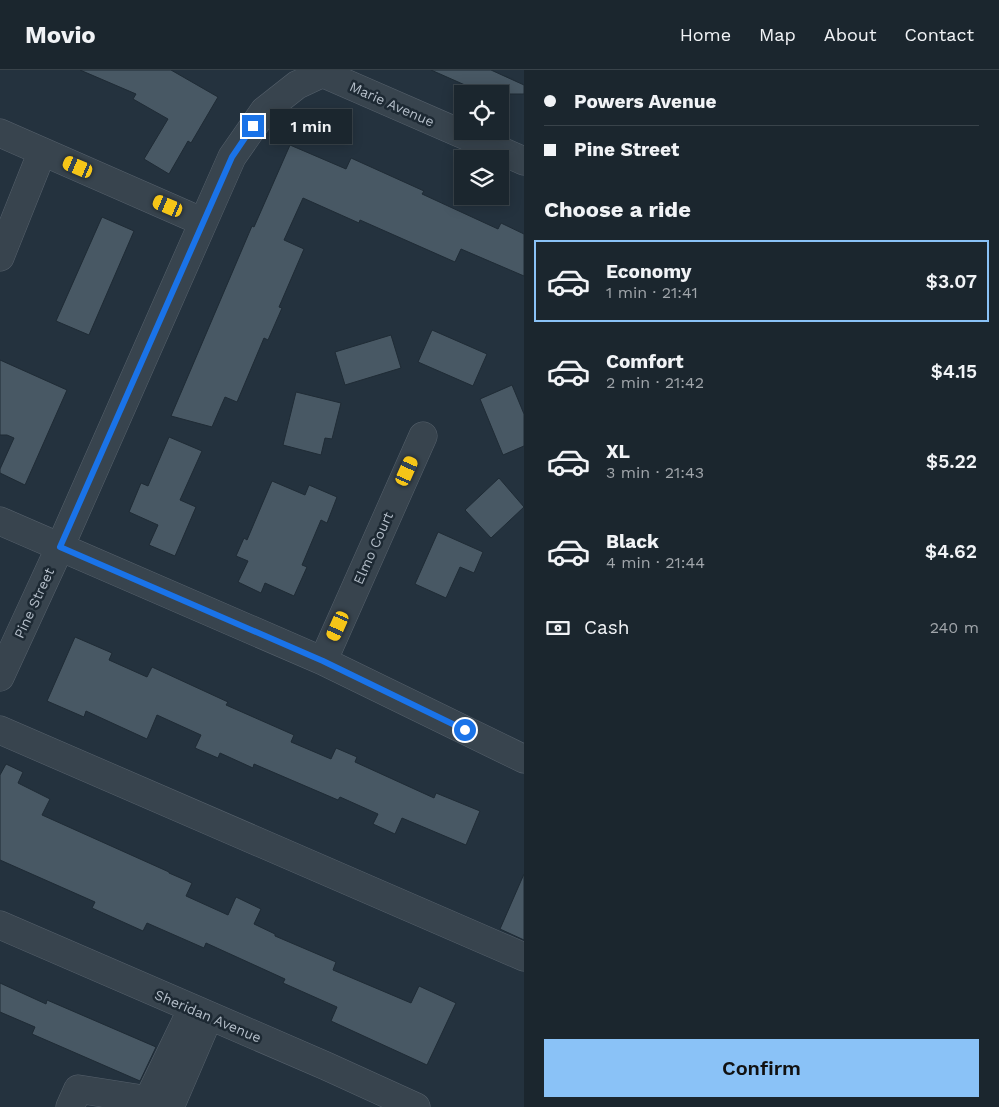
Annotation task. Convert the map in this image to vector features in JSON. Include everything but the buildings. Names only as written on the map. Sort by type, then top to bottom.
[{"type":"street","name":"Marie Avenue","points":[[322,71],[524,161]]},
{"type":"street","name":"Pine Street","points":[[0,676],[60,547],[232,157],[264,111],[297,85],[322,71]]},
{"type":"street","points":[[0,133],[203,222]]},
{"type":"street","points":[[0,257],[42,152]]},
{"type":"street","name":"Elmo Court","points":[[323,661],[423,436]]},
{"type":"street","points":[[0,521],[323,661],[522,753]]},
{"type":"street","points":[[0,730],[524,958]]},
{"type":"street","name":"Sheridan Avenue","points":[[0,925],[416,1107]]},
{"type":"street","points":[[70,1107],[78,1089],[161,1104],[200,1013]]},
{"type":"route","points":[[253,126],[232,157],[60,547],[323,661],[465,730]]}]
